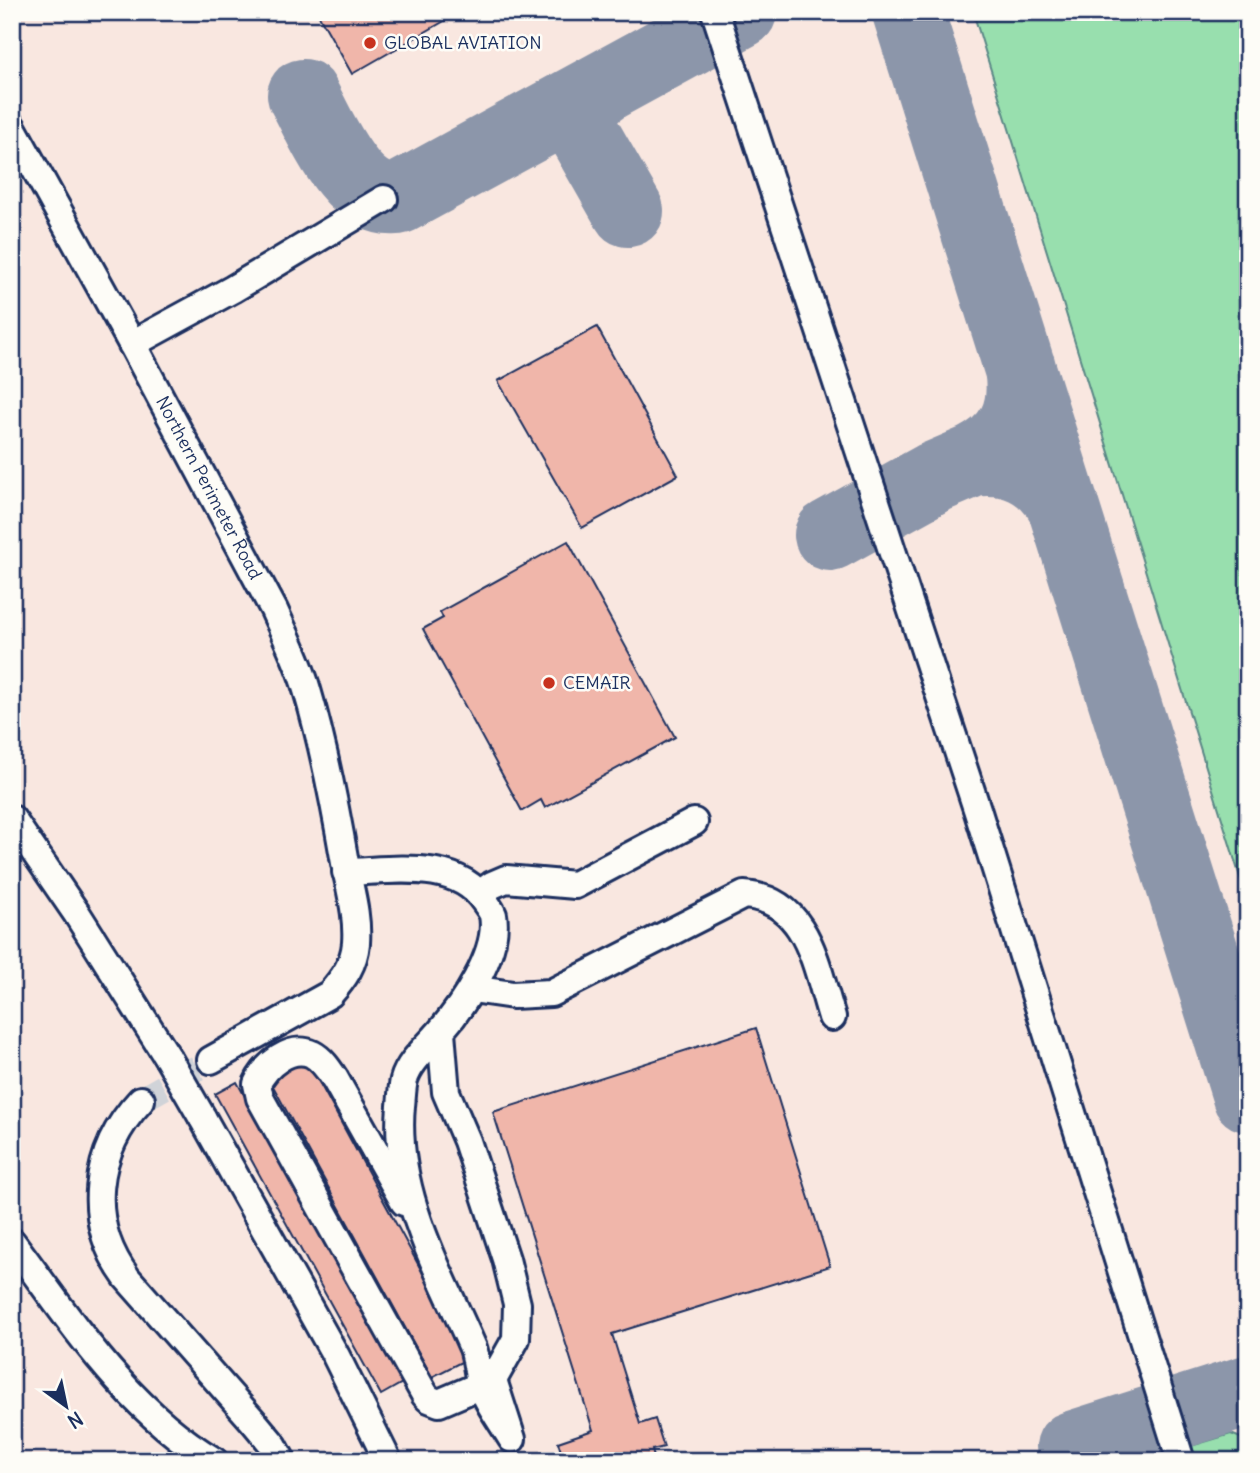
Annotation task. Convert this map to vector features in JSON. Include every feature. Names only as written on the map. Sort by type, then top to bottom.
[{"type":"lane","points":[[715,12],[981,822],[1181,1461]]},
{"type":"lane","name":"Northern Perimeter Road","points":[[12,127],[274,610],[307,690],[330,783],[357,917],[354,954],[344,978],[330,994],[306,1009],[211,1060]]},
{"type":"lane","points":[[132,344],[233,289],[384,199]]},
{"type":"lane","points":[[12,819],[77,914],[168,1058],[336,1356],[388,1461]]},
{"type":"lane","points":[[480,894],[506,879],[575,886],[694,822]]},
{"type":"lane","points":[[346,872],[425,870],[450,876],[480,894],[492,913],[494,930],[472,989],[404,1079],[400,1118],[402,1158],[418,1219],[452,1306],[516,1450]]},
{"type":"lane","points":[[472,989],[513,995],[551,993],[744,895],[761,896],[775,902],[799,924],[807,939],[832,1017]]},
{"type":"lane","points":[[418,1219],[394,1187],[335,1079],[323,1063],[313,1054],[302,1051],[287,1055],[267,1068],[257,1084],[260,1098],[425,1395],[439,1403],[487,1382],[516,1339],[517,1304],[506,1259],[467,1141],[446,1093],[441,1032]]},
{"type":"lane","points":[[141,1100],[125,1118],[103,1166],[99,1190],[100,1217],[106,1242],[115,1262],[127,1278],[254,1422],[274,1446],[282,1461]]},
{"type":"lane","points":[[12,1242],[122,1387],[157,1419],[214,1461]]},
{"type":"shaded area","points":[[12,12],[1248,12],[1248,1461],[12,1461]]},
{"type":"green space","points":[[973,12],[1248,12],[1248,903]]},
{"type":"green space","points":[[1231,1434],[1248,1441],[1248,1461],[1141,1461]]},
{"type":"building","name":"GLOBAL AVIATION","points":[[317,12],[460,12],[352,74]]},
{"type":"building","points":[[597,327],[678,475],[582,528],[498,381]]},
{"type":"building","name":"CEMAIR","points":[[568,541],[675,737],[545,808],[541,800],[522,811],[423,629],[443,618],[440,612]]},
{"type":"building","points":[[756,1028],[830,1266],[612,1334],[640,1424],[655,1419],[664,1447],[652,1450],[655,1461],[603,1461],[601,1452],[574,1461],[564,1461],[558,1442],[593,1430],[493,1112]]},
{"type":"building","points":[[305,1056],[469,1358],[432,1377],[268,1077]]},
{"type":"building","points":[[237,1082],[402,1383],[381,1395],[215,1094]]},
{"type":"taxiway","points":[[303,95],[329,144],[352,177],[366,190],[381,197],[398,199],[741,12]]},
{"type":"taxiway","points":[[908,12],[1248,1096]]},
{"type":"taxiway","points":[[603,88],[586,104],[580,127],[628,211]]},
{"type":"taxiway","points":[[1020,368],[1021,398],[1014,424],[998,444],[973,461],[1001,461],[1025,468],[1046,483],[1063,505]]},
{"type":"taxiway","points":[[830,535],[933,478],[973,461]]},
{"type":"taxiway","points":[[1072,1447],[1248,1391]]},
{"type":"tunnel","points":[[141,1100],[211,1060]]},
{"type":"place","name":"GLOBAL AVIATION","points":[[370,43]]},
{"type":"place","name":"CEMAIR","points":[[549,683]]}]
